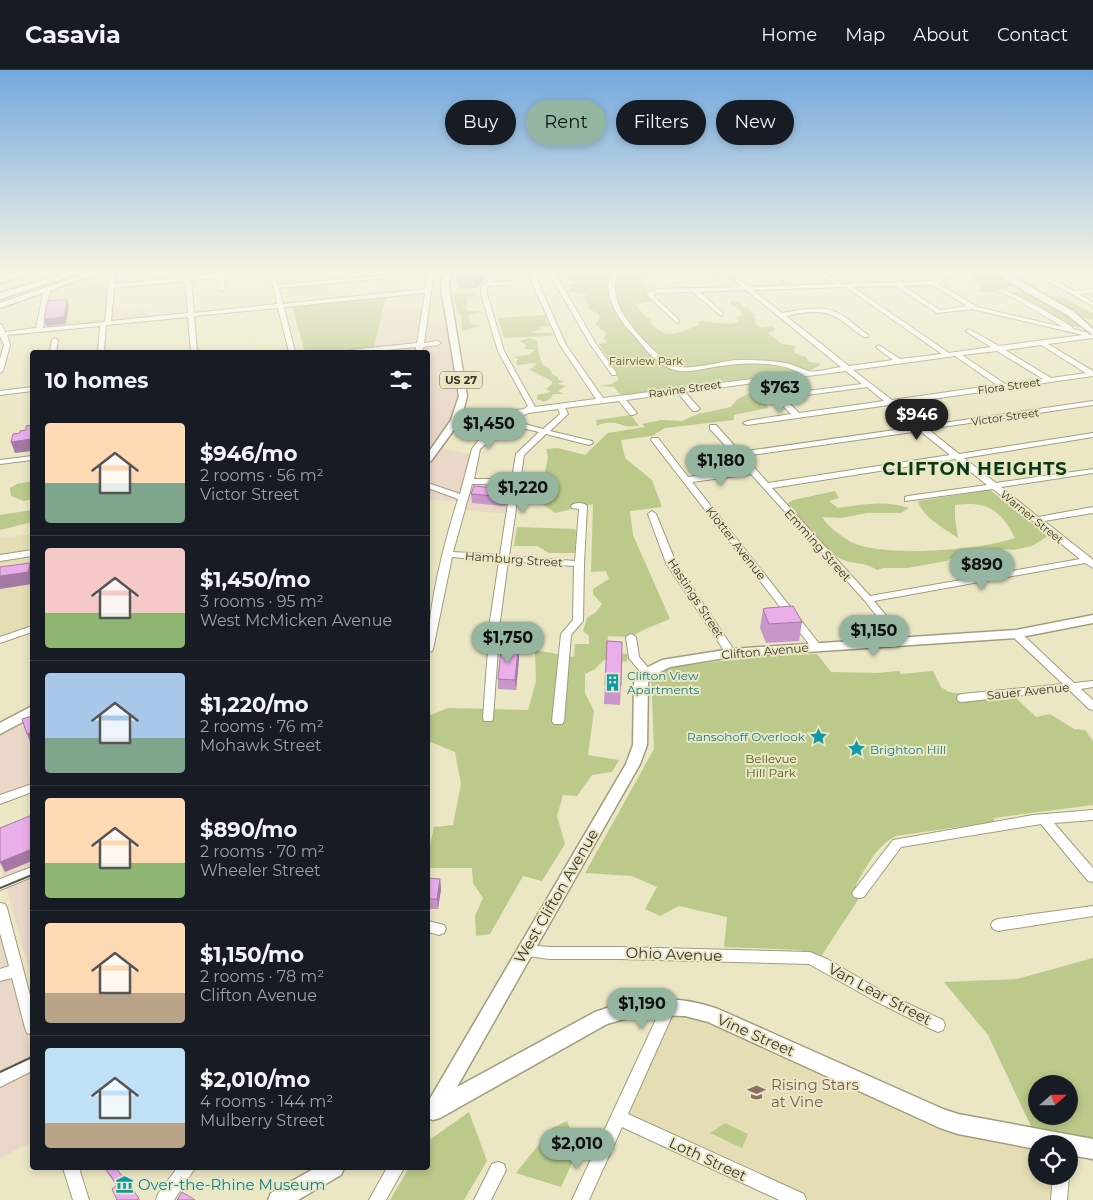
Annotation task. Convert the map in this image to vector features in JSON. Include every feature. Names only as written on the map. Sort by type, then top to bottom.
[{"type":"main road","name":"US 27","points":[[430,456],[456,420],[462,405],[463,391],[451,324]]},
{"type":"main road","points":[[1081,324],[1093,335]]},
{"type":"main road","name":"Clifton Avenue","points":[[647,672],[661,664],[674,661],[732,653],[1016,634],[1093,618]]},
{"type":"main road","name":"West Clifton Avenue","points":[[430,1112],[636,757],[640,745],[641,684],[647,672]]},
{"type":"main road","points":[[0,729],[30,712]]},
{"type":"main road","name":"Vine Street","points":[[430,1113],[601,1018],[625,1010],[670,1007],[698,1009],[940,1118],[958,1124],[1028,1137]]},
{"type":"main road","points":[[1078,1146],[1093,1149]]},
{"type":"main road","points":[[278,1200],[330,1170]]},
{"type":"street","points":[[39,330],[40,324]]},
{"type":"street","points":[[1,334],[99,324]]},
{"type":"street","points":[[100,350],[106,324]]},
{"type":"street","points":[[191,324],[194,350]]},
{"type":"street","points":[[285,324],[291,350]]},
{"type":"street","points":[[419,350],[423,324]]},
{"type":"street","points":[[430,640],[448,554],[478,446],[508,422],[532,407],[499,345],[493,324]]},
{"type":"street","points":[[553,324],[560,339],[601,401]]},
{"type":"street","points":[[582,324],[614,374]]},
{"type":"street","points":[[630,324],[656,356],[671,366],[690,370],[719,364],[761,364],[792,366],[806,373]]},
{"type":"street","name":"Warner Street","points":[[792,324],[1035,520],[1091,561]]},
{"type":"street","points":[[849,324],[866,336]]},
{"type":"street","points":[[906,324],[1004,387]]},
{"type":"street","points":[[1041,324],[1093,335]]},
{"type":"street","points":[[1064,324],[1072,331]]},
{"type":"street","points":[[0,326],[1,334],[7,345],[0,371]]},
{"type":"street","points":[[969,331],[1050,380]]},
{"type":"street","name":"Ravine Street","points":[[456,420],[1093,335]]},
{"type":"street","points":[[53,350],[55,340]]},
{"type":"street","points":[[370,350],[438,343]]},
{"type":"street","points":[[1042,343],[1093,374]]},
{"type":"street","points":[[879,347],[898,361]]},
{"type":"street","name":"Flora Street","points":[[747,423],[1093,374]]},
{"type":"street","points":[[797,416],[780,397],[870,385]]},
{"type":"street","points":[[0,393],[30,389]]},
{"type":"street","points":[[679,390],[696,409]]},
{"type":"street","points":[[621,398],[633,413]]},
{"type":"street","name":"Victor Street","points":[[738,455],[1093,404]]},
{"type":"street","points":[[488,718],[495,621],[521,452],[564,414],[560,406]]},
{"type":"street","points":[[508,422],[589,443]]},
{"type":"street","name":"Emming Street","points":[[713,427],[800,526],[868,599],[903,642]]},
{"type":"street","points":[[766,486],[1093,435]]},
{"type":"street","name":"Klotter Avenue","points":[[654,440],[816,646]]},
{"type":"street","points":[[0,462],[30,458]]},
{"type":"street","points":[[687,480],[752,471]]},
{"type":"street","points":[[908,499],[1093,471]]},
{"type":"street","points":[[469,481],[516,482]]},
{"type":"street","points":[[430,486],[463,498]]},
{"type":"street","points":[[558,721],[566,634],[578,621],[579,564],[584,506],[575,506]]},
{"type":"street","points":[[1035,520],[1093,510]]},
{"type":"street","name":"Hastings Street","points":[[652,514],[671,563],[732,653]]},
{"type":"street","points":[[0,558],[30,554]]},
{"type":"street","name":"Hamburg Street","points":[[448,554],[579,564]]},
{"type":"street","points":[[868,599],[1091,561]]},
{"type":"street","points":[[0,640],[30,633]]},
{"type":"street","points":[[1016,634],[1093,706]]},
{"type":"street","points":[[630,637],[634,658],[647,672]]},
{"type":"street","name":"Sauer Avenue","points":[[962,698],[1093,684]]},
{"type":"street","points":[[0,800],[30,789]]},
{"type":"street","points":[[859,893],[897,843],[1044,819],[1093,815]]},
{"type":"street","points":[[1044,819],[1093,877]]},
{"type":"street","points":[[0,885],[30,873]]},
{"type":"street","points":[[0,908],[30,1020]]},
{"type":"street","points":[[998,925],[1093,911]]},
{"type":"street","name":"Ohio Avenue","points":[[525,951],[810,958],[822,963]]},
{"type":"street","name":"Van Lear Street","points":[[822,963],[880,997],[938,1025]]},
{"type":"street","points":[[0,974],[17,970]]},
{"type":"street","points":[[580,1200],[670,1007]]},
{"type":"street","points":[[0,1080],[30,1065]]},
{"type":"street","name":"Loth Street","points":[[618,1117],[798,1200]]},
{"type":"street","points":[[72,1170],[81,1200]]},
{"type":"street","points":[[164,1200],[186,1170]]},
{"type":"street","points":[[376,1200],[395,1170]]},
{"type":"street","points":[[482,1200],[498,1170]]},
{"type":"street","points":[[1059,1200],[1060,1185]]},
{"type":"shaded area","points":[[44,324],[88,324],[43,328]]},
{"type":"shaded area","points":[[381,324],[450,324],[461,395],[458,412],[438,445],[430,454],[430,350],[365,350],[375,349]]},
{"type":"shaded area","points":[[437,448],[474,455],[469,481],[516,482],[511,514],[459,510],[461,501],[430,500],[430,457]]},
{"type":"shaded area","points":[[30,534],[30,633],[29,630],[0,640],[0,538]]},
{"type":"shaded area","points":[[30,719],[30,786],[0,797],[0,735]]},
{"type":"shaded area","points":[[30,826],[30,974],[0,864],[0,838]]},
{"type":"shaded area","points":[[0,935],[30,1046],[30,1143],[0,1158]]},
{"type":"shaded area","name":"Rising Stars at Vine","points":[[669,1007],[683,1007],[940,1118],[1028,1142],[1028,1185],[1060,1185],[1059,1200],[798,1200],[618,1117]]},
{"type":"green space","points":[[297,324],[380,324],[374,348],[304,350]]},
{"type":"green space","points":[[462,324],[481,326],[462,331]]},
{"type":"green space","points":[[500,324],[548,324],[549,326],[537,327],[542,328],[531,333],[553,334],[552,336],[504,338]]},
{"type":"green space","name":"Fairview Park","points":[[595,324],[652,324],[667,334],[673,334],[699,324],[756,324],[762,328],[772,326],[775,330],[768,333],[782,344],[795,346],[794,353],[806,357],[809,362],[819,363],[820,365],[811,370],[621,395],[614,387],[599,386],[611,384],[618,380],[617,373],[599,344],[607,343],[604,338],[607,334]]},
{"type":"green space","points":[[1067,324],[1076,324],[1080,328]]},
{"type":"green space","points":[[529,338],[537,341],[543,365],[549,368],[553,375],[558,377],[558,380],[565,381],[558,384],[566,386],[558,391],[564,394],[553,394],[551,398],[544,402],[537,399],[537,395],[551,392],[546,389],[552,384],[552,381],[530,370],[537,363],[517,365],[516,362],[519,359],[513,357],[529,355],[535,350],[525,349],[526,345],[520,341]]},
{"type":"green space","points":[[798,387],[807,394],[765,400],[768,408],[734,415],[734,420],[665,428],[652,436],[621,440],[625,458],[652,480],[662,507],[630,511],[633,535],[670,619],[631,637],[608,636],[607,647],[616,653],[628,654],[627,662],[604,660],[595,669],[585,674],[585,693],[594,711],[588,755],[619,760],[612,772],[592,775],[577,796],[563,795],[557,816],[565,844],[542,881],[523,876],[490,934],[476,936],[475,916],[483,898],[473,883],[472,868],[430,868],[430,845],[434,827],[453,825],[461,784],[455,752],[430,742],[430,715],[448,708],[528,710],[536,681],[535,650],[574,657],[575,644],[589,644],[589,636],[583,631],[587,618],[596,612],[602,604],[593,594],[593,589],[609,579],[606,571],[591,572],[593,504],[555,513],[541,503],[554,489],[544,477],[548,457],[546,449],[558,448],[585,455],[608,433],[645,427],[642,424],[661,420],[682,421],[698,414],[731,407],[743,396],[771,389]]},
{"type":"green space","points":[[631,415],[639,426],[609,423],[597,426],[596,420]]},
{"type":"green space","points":[[30,481],[30,500],[24,501],[11,496],[10,488],[17,484]]},
{"type":"green space","points":[[990,490],[1048,536],[1032,546],[1014,550],[1004,549],[957,556],[946,561],[908,568],[884,568],[877,570],[867,565],[846,561],[836,556],[787,504],[793,500],[835,491],[839,498],[829,501],[838,508],[883,503],[909,508],[901,513],[867,513],[841,518],[822,517],[831,528],[843,537],[866,547],[908,551],[957,549],[1015,538],[1010,528],[998,514],[984,506],[966,504],[955,505],[958,538],[929,517],[920,507],[918,501]]},
{"type":"green space","points":[[30,510],[30,522],[0,530],[0,515]]},
{"type":"green space","points":[[517,527],[575,529],[575,553],[549,553],[537,546],[514,546]]},
{"type":"green space","name":"Bellevue Hill Park","points":[[817,654],[831,672],[876,673],[899,671],[901,674],[933,671],[941,687],[949,692],[1004,699],[1015,697],[1036,717],[1050,714],[1074,729],[1085,730],[1093,741],[1093,805],[994,818],[994,822],[896,836],[883,845],[868,864],[856,885],[858,900],[820,958],[801,950],[724,947],[727,917],[679,906],[660,916],[645,909],[657,887],[632,876],[585,873],[654,749],[651,670],[754,657]]},
{"type":"green space","points":[[1093,958],[1093,1149],[1078,1146],[1078,1135],[1035,1135],[1030,1125],[1078,1125],[1078,1075],[1028,1075],[1028,1120],[988,1035],[944,982],[1017,979]]},
{"type":"green space","points":[[469,1112],[487,1161],[464,1200],[390,1200],[408,1170],[430,1170],[430,1140]]},
{"type":"green space","points":[[567,1121],[578,1150],[561,1187],[516,1173],[552,1128]]},
{"type":"green space","points":[[725,1123],[748,1134],[742,1148],[710,1133]]},
{"type":"building","points":[[30,425],[30,439],[11,442],[13,434],[26,430],[26,426]]},
{"type":"building","points":[[474,486],[507,489],[505,497],[471,494]]},
{"type":"building","points":[[30,563],[28,572],[0,576],[0,567]]},
{"type":"building","points":[[793,606],[802,622],[769,624],[763,609],[767,608]]},
{"type":"building","points":[[607,641],[622,642],[621,685],[605,685]]},
{"type":"building","points":[[501,649],[518,650],[515,680],[498,679]]},
{"type":"building","points":[[30,717],[30,733],[27,734],[22,719]]},
{"type":"building","points":[[30,816],[30,850],[0,862],[0,828]]},
{"type":"building","points":[[430,878],[440,879],[437,899],[430,899]]},
{"type":"building","name":"Over-the-Rhine Museum","points":[[106,1170],[118,1170],[139,1198],[137,1200],[117,1200],[112,1189],[117,1185]]},
{"type":"building","points":[[182,1192],[195,1200],[177,1200]]},
{"type":"tram line","points":[[0,888],[30,876]]},
{"type":"tram line","points":[[0,1072],[30,1058]]},
{"type":"place","name":"Clifton View Apartments","points":[[613,682]]},
{"type":"place","name":"Ransohoff Overlook","points":[[819,736]]},
{"type":"place","name":"Brighton Hill","points":[[856,749]]},
{"type":"place","name":"Rising Stars at Vine","points":[[757,1093]]},
{"type":"place","name":"Over-the-Rhine Museum","points":[[124,1184]]},
{"type":"district","name":"CLIFTON HEIGHTS","points":[[975,469]]}]
